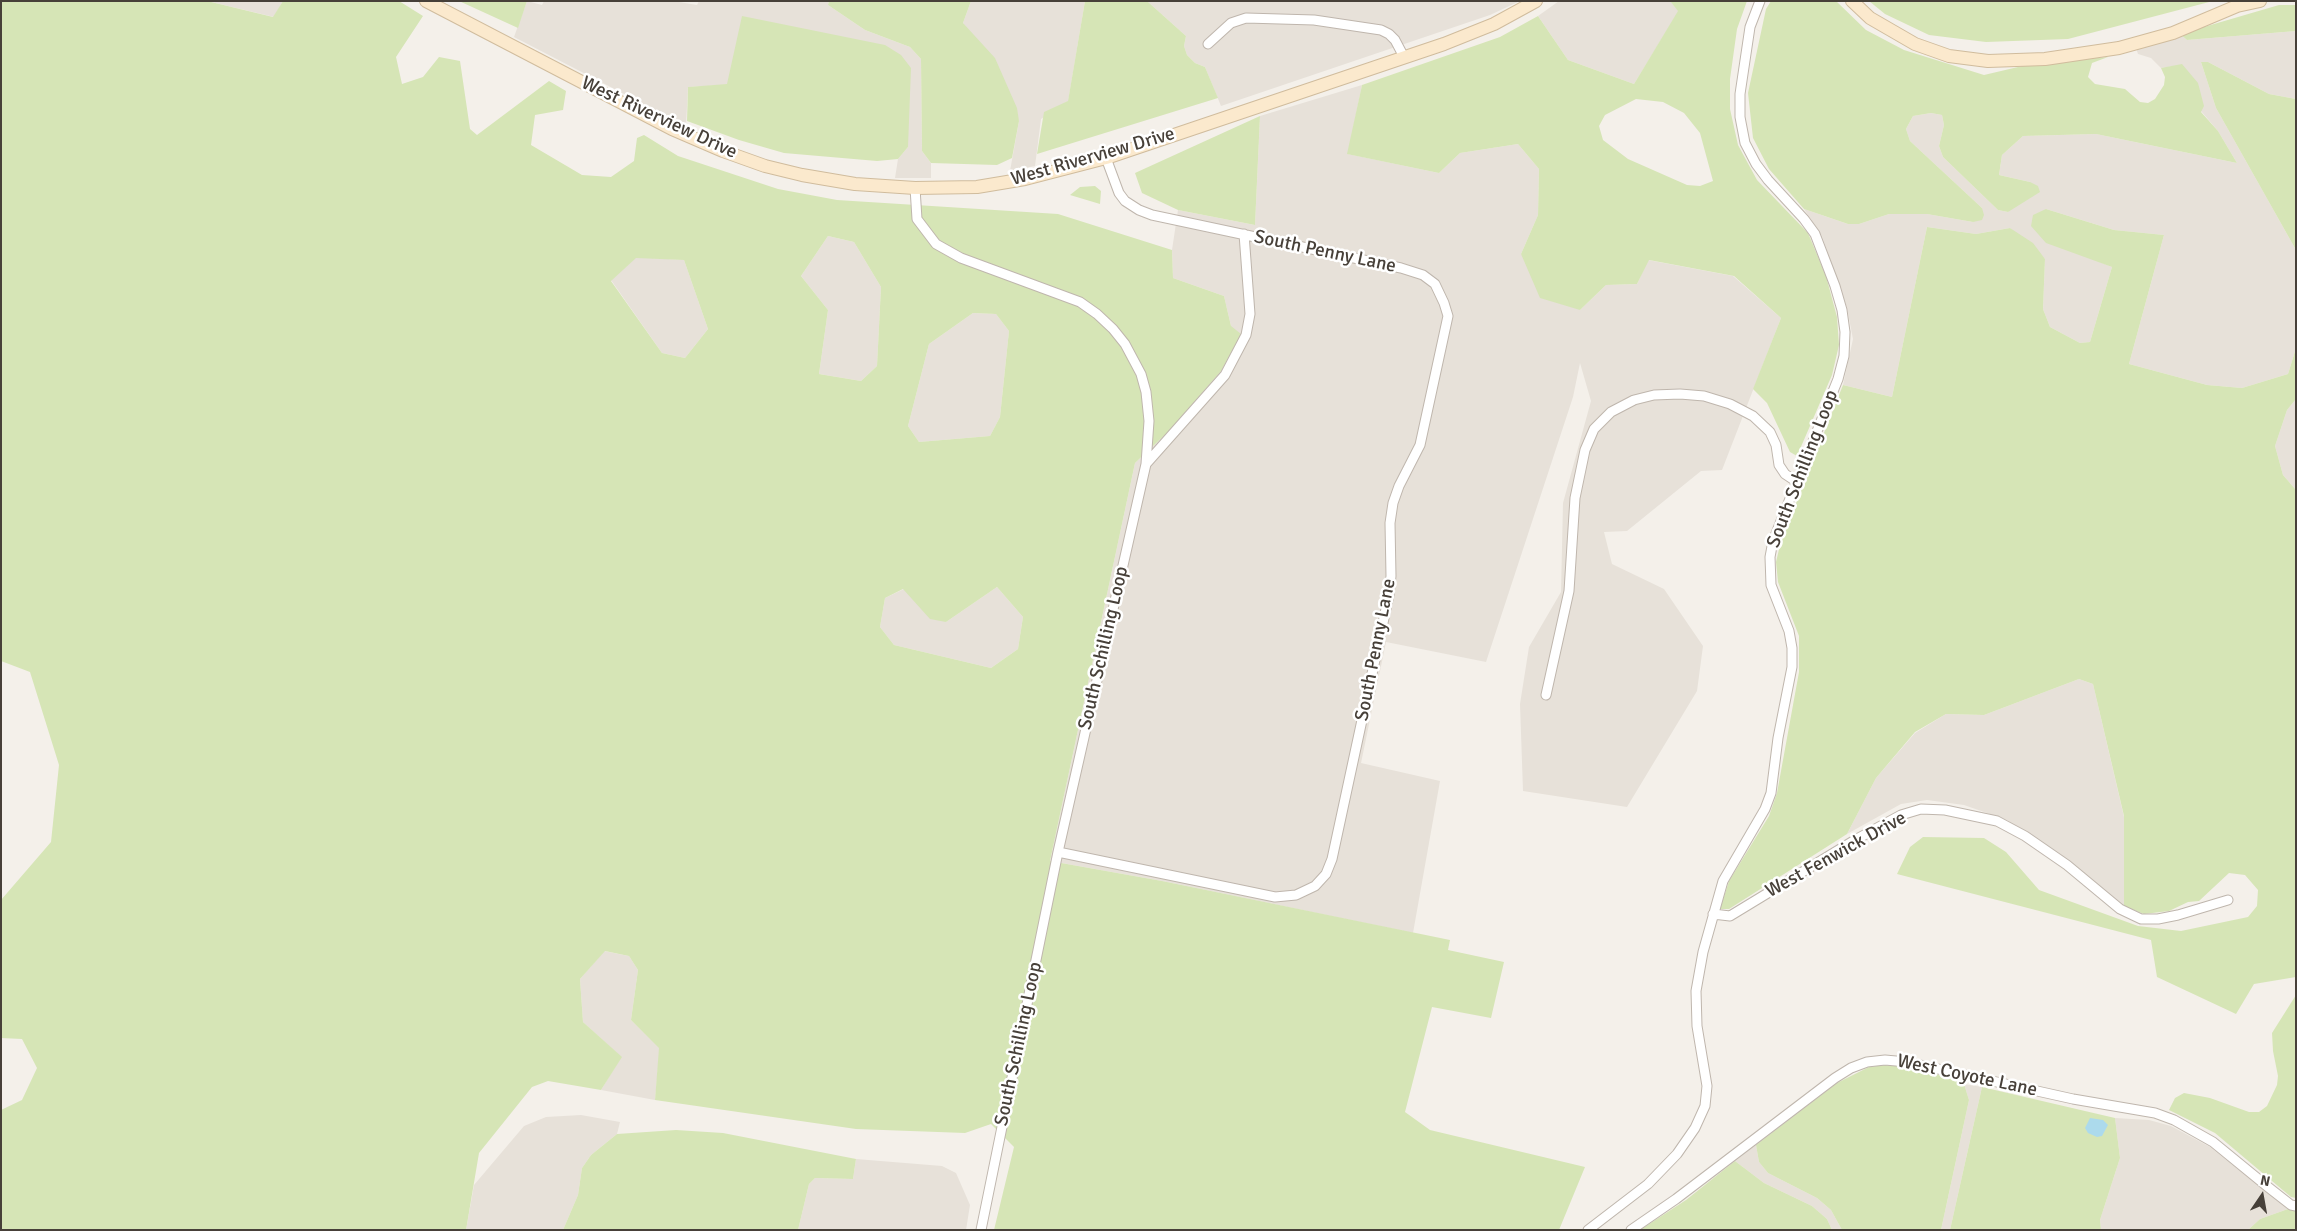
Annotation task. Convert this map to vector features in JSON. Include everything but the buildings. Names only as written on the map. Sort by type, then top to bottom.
[{"type":"street","name":"West Riverview Drive","points":[[426,1],[672,128],[722,151],[765,166],[802,175],[855,184],[915,188],[977,187],[1025,179],[1106,158],[1404,57],[1494,24],[1536,1]]},
{"type":"street","name":"South Schilling Loop","points":[[1588,1230],[1648,1184],[1677,1154],[1694,1128],[1705,1106],[1708,1086],[1697,1026],[1696,991],[1713,914],[1723,881],[1765,809],[1771,793],[1778,738],[1792,667],[1792,648],[1789,631],[1771,585],[1770,557],[1773,541],[1838,379],[1844,356],[1845,332],[1835,286],[1815,234],[1804,219],[1768,180],[1756,164],[1745,143],[1740,117],[1740,94],[1750,26],[1760,1]]},
{"type":"street","points":[[1852,1],[1870,18],[1915,44],[1949,56],[1988,62],[2045,59],[2119,48],[2173,33],[2237,4],[2260,1]]},
{"type":"street","points":[[1208,44],[1232,24],[1246,18],[1314,20],[1381,30],[1395,40],[1404,57]]},
{"type":"street","name":"South Penny Lane","points":[[1058,852],[1275,897],[1296,895],[1315,886],[1326,874],[1332,859],[1389,595],[1392,576],[1390,523],[1393,504],[1423,436],[1448,316],[1440,292],[1435,284],[1423,275],[1401,268],[1152,215],[1139,210],[1124,201],[1119,193],[1106,158]]},
{"type":"street","name":"South Schilling Loop","points":[[915,188],[917,219],[936,244],[961,258],[1080,302],[1098,314],[1113,329],[1134,359],[1146,392],[1149,421],[1146,464],[1058,852],[981,1230]]},
{"type":"street","points":[[1146,464],[1225,375],[1246,335],[1250,314],[1244,234]]},
{"type":"street","points":[[1546,695],[1569,591],[1575,498],[1585,450],[1594,429],[1611,412],[1634,400],[1663,395],[1704,396],[1730,404],[1753,416],[1770,432],[1776,445],[1779,465],[1785,474],[1797,482]]},
{"type":"street","name":"West Fenwick Drive","points":[[1713,914],[1730,916],[1855,840],[1901,816],[1921,809],[1945,810],[1997,821],[2032,841],[2067,865],[2120,909],[2141,919],[2158,919],[2178,915],[2228,900]]},
{"type":"street","name":"West Coyote Lane","points":[[1631,1230],[1676,1199],[1835,1078],[1859,1065],[1885,1060],[1907,1062],[2073,1099],[2155,1113],[2174,1120],[2213,1142],[2291,1205],[2296,1206]]},
{"type":"shaded area","points":[[207,1],[283,1],[274,17]]},
{"type":"shaded area","points":[[527,1],[542,5],[544,1],[673,1],[697,5],[699,1],[829,1],[828,5],[865,30],[910,47],[921,59],[922,151],[931,163],[931,178],[895,178],[898,159],[908,147],[727,85],[688,87],[686,126],[514,37]]},
{"type":"shaded area","points":[[971,1],[1085,1],[1068,102],[1041,119],[1035,166],[1010,171],[1019,121],[963,23]]},
{"type":"shaded area","points":[[1147,1],[1520,1],[1490,15],[1221,106],[1205,67],[1195,63],[1187,55],[1184,46],[1186,36]]},
{"type":"shaded area","points":[[1559,1],[1670,1],[1679,11],[1634,84],[1568,60],[1538,16]]},
{"type":"shaded area","points":[[2296,31],[2296,99],[2269,94],[2208,62],[2201,62],[2216,108],[2296,250],[2296,348],[2288,374],[2242,388],[2207,385],[2129,364],[2164,235],[2114,230],[2046,209],[2083,255],[2112,267],[2090,342],[2080,343],[2050,327],[2043,309],[2045,259],[2010,228],[1976,234],[1927,227],[1892,397],[1843,385],[1853,339],[1847,308],[1822,236],[1804,209],[1848,224],[1859,224],[1889,214],[1927,214],[1973,222],[1982,208],[1910,141],[1906,129],[1913,116],[1931,113],[1942,115],[1944,125],[1939,146],[1943,157],[1998,210],[2008,212],[2030,182],[1999,175],[2002,155],[2023,136],[2096,134],[2237,163],[2218,131],[2201,111],[2182,65],[2161,68],[2151,58],[2138,54],[2136,48],[2180,34],[2187,40]]},
{"type":"shaded area","points":[[1362,85],[1348,154],[1439,173],[1460,153],[1518,144],[1539,169],[1538,215],[1521,254],[1580,310],[1606,285],[1637,284],[1648,260],[1733,276],[1781,318],[1722,470],[1701,471],[1627,531],[1604,532],[1612,564],[1664,589],[1703,646],[1697,691],[1627,807],[1523,791],[1520,704],[1529,647],[1561,592],[1563,503],[1591,401],[1580,363],[1573,397],[1486,662],[1386,642],[1361,763],[1440,781],[1413,933],[1162,881],[1050,861],[1135,463],[1168,432],[1231,326],[1224,296],[1173,278],[1172,250],[1178,210],[1255,225],[1260,116]]},
{"type":"shaded area","points":[[828,236],[854,242],[881,287],[877,366],[861,381],[819,374],[828,310],[801,276]]},
{"type":"shaded area","points":[[636,257],[684,260],[708,329],[685,358],[662,353],[611,280]]},
{"type":"shaded area","points":[[973,313],[996,314],[1009,331],[1000,417],[990,436],[919,442],[908,426],[929,344]]},
{"type":"shaded area","points":[[2296,399],[2296,490],[2283,475],[2275,446],[2287,410]]},
{"type":"shaded area","points":[[997,587],[1023,617],[1018,649],[991,668],[894,645],[880,627],[885,598],[904,589],[946,622]]},
{"type":"shaded area","points":[[2079,679],[2093,684],[2124,817],[2124,906],[2007,820],[1964,805],[1927,800],[1901,804],[1847,834],[1876,778],[1915,733],[1946,714],[1984,715]]},
{"type":"shaded area","points":[[604,951],[629,956],[638,970],[631,1020],[660,1048],[655,1100],[601,1090],[621,1057],[583,1022],[580,979]]},
{"type":"shaded area","points":[[1964,1084],[1982,1087],[1950,1230],[1941,1230],[1969,1100]]},
{"type":"shaded area","points":[[581,1115],[620,1122],[617,1134],[591,1155],[582,1168],[578,1195],[563,1230],[466,1230],[474,1185],[524,1126],[546,1117]]},
{"type":"shaded area","points":[[2115,1118],[2149,1120],[2171,1126],[2210,1147],[2288,1209],[2260,1219],[2248,1230],[2101,1230],[2100,1220],[2120,1158]]},
{"type":"shaded area","points":[[1756,1145],[1759,1162],[1768,1173],[1817,1198],[1831,1210],[1842,1230],[1832,1230],[1827,1219],[1812,1206],[1764,1183],[1735,1161]]},
{"type":"shaded area","points":[[856,1159],[942,1166],[956,1173],[970,1205],[966,1230],[798,1230],[809,1184],[815,1178],[853,1179]]},
{"type":"green space","points":[[1,1],[207,1],[273,17],[283,1],[399,1],[423,16],[396,57],[402,84],[423,77],[439,57],[460,61],[470,129],[477,135],[549,81],[566,91],[563,110],[535,115],[531,145],[582,175],[611,177],[634,161],[637,138],[644,135],[678,156],[778,189],[837,200],[1058,214],[1172,250],[1173,278],[1224,296],[1231,326],[1241,334],[1221,371],[1168,432],[1135,463],[1050,861],[1162,881],[1450,940],[1448,950],[1504,962],[1491,1018],[1432,1007],[1405,1112],[1430,1130],[1585,1167],[1559,1230],[994,1230],[1014,1147],[991,1124],[965,1133],[856,1129],[655,1100],[659,1048],[631,1020],[638,970],[629,956],[605,951],[580,979],[583,1022],[622,1057],[601,1090],[548,1081],[532,1087],[479,1153],[466,1230],[1,1230],[1,1110],[22,1100],[37,1068],[22,1039],[1,1038],[1,900],[51,842],[59,765],[30,672],[1,661]],"holes":[[[828,236],[854,242],[881,287],[877,366],[861,381],[819,374],[828,310],[801,276]],[[636,258],[684,260],[708,329],[685,358],[662,353],[611,281]],[[973,313],[996,314],[1009,331],[1000,417],[990,436],[919,442],[908,426],[929,344]],[[997,587],[1023,617],[1018,649],[991,668],[894,645],[880,627],[885,598],[903,589],[930,619],[946,622]]]},
{"type":"green space","points":[[459,1],[527,1],[518,28]]},
{"type":"green space","points":[[829,1],[971,1],[963,23],[995,58],[1017,108],[1019,121],[1012,158],[997,165],[931,163],[922,151],[921,59],[910,47],[865,30],[828,5]]},
{"type":"green space","points":[[1085,1],[1147,1],[1186,36],[1184,46],[1187,55],[1195,63],[1205,67],[1218,98],[1037,154],[1044,112],[1068,101]]},
{"type":"green space","points":[[1670,1],[1747,1],[1737,29],[1730,79],[1730,109],[1738,145],[1757,180],[1808,233],[1826,276],[1837,317],[1839,345],[1832,375],[1797,456],[1790,452],[1767,403],[1753,389],[1781,318],[1734,276],[1649,260],[1637,284],[1606,285],[1580,310],[1540,298],[1521,254],[1538,215],[1539,169],[1518,144],[1460,153],[1439,173],[1347,154],[1362,85],[1500,37],[1538,16],[1568,60],[1634,84],[1678,11]],"holes":[[[1636,99],[1663,102],[1684,113],[1700,133],[1713,181],[1700,186],[1687,185],[1628,159],[1603,140],[1599,126],[1605,115]]]},
{"type":"green space","points":[[1771,1],[1836,1],[1866,30],[1904,50],[1984,75],[2035,63],[2108,57],[2092,63],[2088,77],[2095,84],[2125,89],[2140,102],[2148,103],[2155,99],[2164,85],[2165,77],[2161,68],[2182,64],[2198,83],[2204,106],[2201,112],[2218,131],[2237,163],[2096,134],[2023,136],[2002,155],[1999,175],[2030,182],[2038,186],[2040,192],[2008,212],[1998,210],[1943,157],[1939,146],[1944,125],[1942,115],[1931,113],[1913,116],[1906,129],[1910,141],[1982,208],[1984,215],[1982,220],[1973,222],[1927,214],[1889,214],[1859,224],[1848,224],[1804,209],[1769,169],[1753,138],[1748,93],[1766,9]]},
{"type":"green space","points":[[1869,1],[2213,1],[2068,39],[1986,42],[1929,35],[1885,14]]},
{"type":"green space","points":[[2279,5],[2296,5],[2296,31],[2187,40],[2180,34]]},
{"type":"green space","points":[[742,16],[885,45],[901,55],[911,68],[908,147],[898,159],[877,161],[784,153],[739,140],[687,121],[688,87],[727,84]]},
{"type":"green space","points":[[2201,62],[2208,62],[2269,94],[2296,99],[2296,250],[2216,108]]},
{"type":"green space","points":[[1260,116],[1255,225],[1178,210],[1142,193],[1135,173]]},
{"type":"green space","points":[[1095,186],[1101,191],[1100,204],[1070,195],[1080,187]]},
{"type":"green space","points":[[2046,209],[2114,230],[2164,235],[2129,364],[2207,385],[2242,388],[2288,374],[2296,348],[2296,399],[2287,410],[2275,446],[2283,475],[2296,490],[2296,977],[2254,984],[2236,1014],[2157,977],[2151,940],[1897,874],[1910,847],[1923,837],[1984,838],[2006,852],[2039,890],[2138,926],[2181,931],[2248,917],[2257,906],[2258,890],[2245,875],[2229,873],[2199,901],[2188,902],[2169,911],[2144,914],[2124,906],[2124,816],[2093,684],[2079,679],[1984,715],[1946,714],[1915,732],[1876,778],[1847,834],[1729,909],[1720,909],[1729,881],[1769,816],[1777,793],[1799,672],[1799,636],[1778,582],[1776,562],[1781,541],[1843,385],[1892,397],[1927,227],[1976,234],[2010,228],[2033,243],[2045,259],[2043,309],[2050,327],[2080,343],[2090,342],[2112,267],[2046,243],[2031,226],[2033,215]]},
{"type":"green space","points":[[2296,995],[2296,1198],[2291,1197],[2215,1133],[2169,1110],[2175,1098],[2184,1093],[2210,1098],[2249,1112],[2259,1112],[2267,1106],[2277,1085],[2278,1076],[2272,1033]]},
{"type":"green space","points":[[1885,1065],[1905,1067],[1961,1080],[1964,1084],[1969,1100],[1941,1230],[1842,1230],[1831,1210],[1817,1198],[1768,1173],[1759,1162],[1756,1145],[1837,1083],[1869,1067]]},
{"type":"green space","points":[[1982,1087],[2115,1118],[2120,1158],[2100,1220],[2101,1230],[1950,1230]]},
{"type":"green space","points":[[676,1130],[723,1133],[856,1159],[853,1179],[815,1178],[809,1184],[798,1230],[563,1230],[578,1195],[582,1168],[591,1155],[617,1134]]},
{"type":"green space","points":[[1735,1161],[1764,1183],[1812,1206],[1827,1219],[1832,1230],[1640,1230],[1686,1200]]},
{"type":"green space","points":[[2288,1209],[2296,1211],[2296,1230],[2248,1230],[2260,1219]]},
{"type":"water","points":[[2090,1118],[2103,1120],[2108,1125],[2102,1136],[2097,1137],[2088,1133],[2085,1128]]}]
